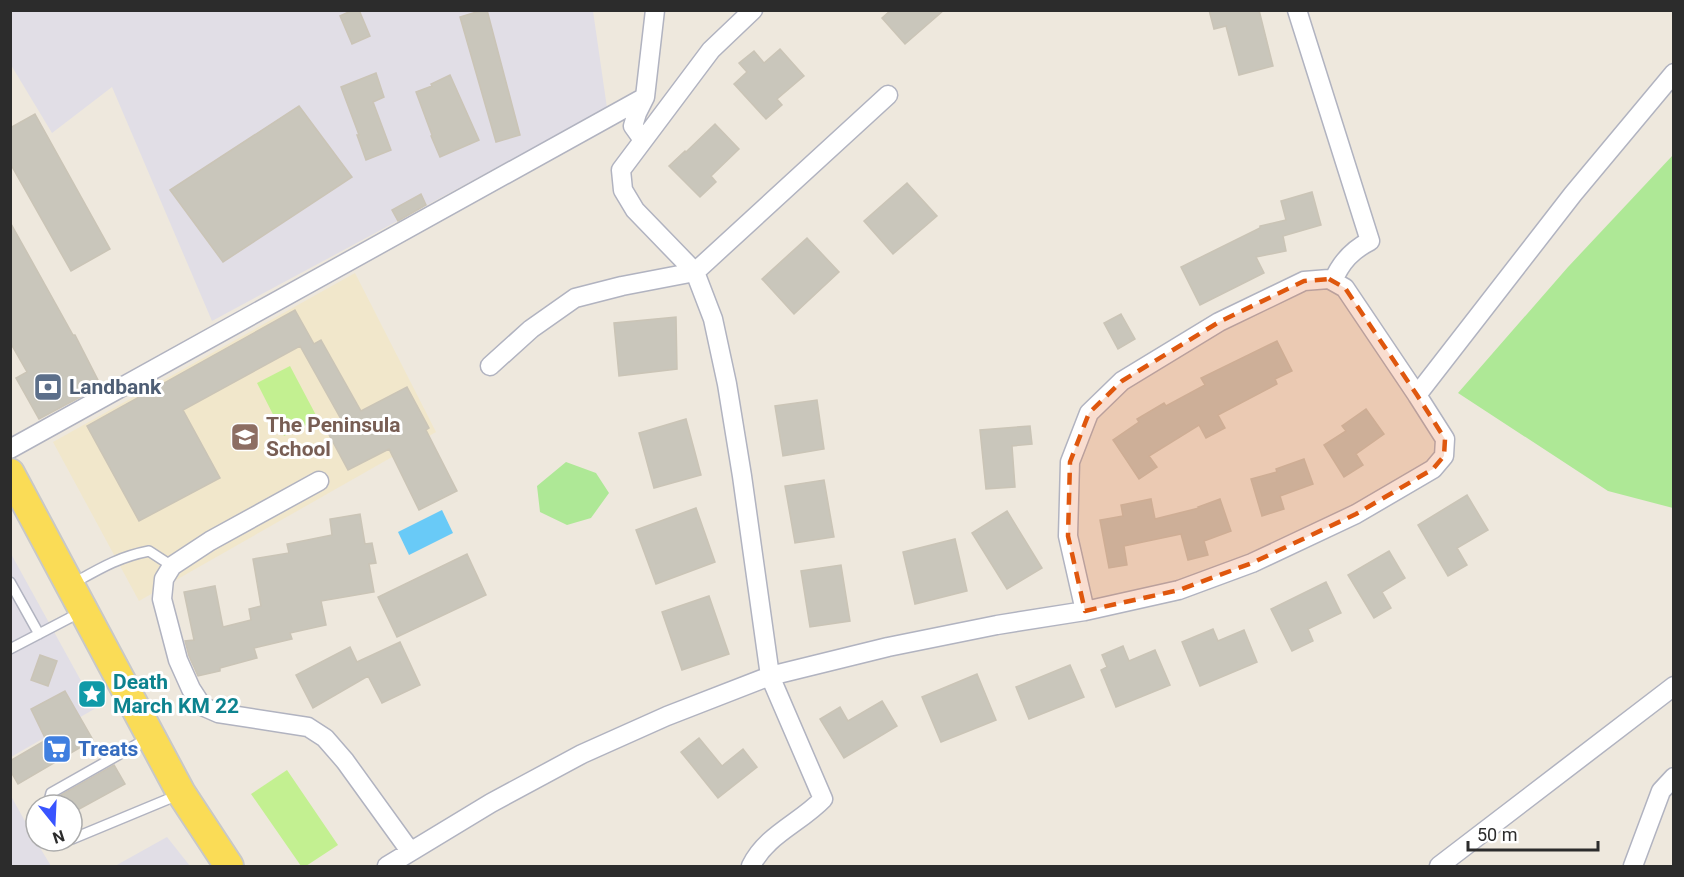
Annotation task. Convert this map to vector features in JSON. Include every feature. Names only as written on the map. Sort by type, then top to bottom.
[{"type":"main road","points":[[10,473],[181,794],[229,867]]},
{"type":"street","points":[[643,140],[633,126],[645,97],[655,10]]},
{"type":"street","points":[[751,867],[768,842],[823,799],[770,676],[742,476],[727,384],[713,319],[695,272],[635,210],[623,190],[621,170],[711,50],[753,10]]},
{"type":"street","points":[[1297,10],[1370,241],[1350,254],[1340,264],[1333,281]]},
{"type":"street","points":[[1417,394],[1573,194],[1674,73]]},
{"type":"street","points":[[490,366],[531,329],[575,298],[695,272],[888,95]]},
{"type":"street","points":[[10,449],[645,97]]},
{"type":"street","points":[[387,867],[491,803],[582,754],[667,716],[770,676],[888,647],[997,625],[1085,611],[1179,590],[1252,563],[1356,514],[1434,469],[1444,456],[1445,439],[1345,288],[1329,279],[1304,281],[1219,322],[1122,381],[1089,413],[1070,462],[1068,525],[1068,536],[1085,611]]},
{"type":"street","points":[[319,481],[210,541],[172,566],[164,579],[162,599],[178,660],[191,689],[202,705],[218,713],[308,727],[326,738],[410,851]]},
{"type":"street","points":[[1439,867],[1674,686]]},
{"type":"street","points":[[1633,867],[1661,791],[1674,777]]},
{"type":"lane","points":[[70,585],[110,563],[129,555],[149,551],[172,566]]},
{"type":"lane","points":[[10,582],[39,634]]},
{"type":"lane","points":[[10,649],[84,611]]},
{"type":"lane","points":[[51,793],[150,737]]},
{"type":"lane","points":[[84,834],[181,794]]},
{"type":"highlighted area","points":[[1329,279],[1345,288],[1417,395],[1445,439],[1444,456],[1433,469],[1356,514],[1252,563],[1179,590],[1085,611],[1068,536],[1070,462],[1089,413],[1122,381],[1219,322],[1304,281]]},
{"type":"shaded area","points":[[11,11],[593,11],[607,108],[212,321],[112,87],[52,133],[11,65]]},
{"type":"shaded area","name":"The Peninsula School","points":[[355,273],[436,432],[139,601],[53,442]]},
{"type":"shaded area","points":[[10,552],[96,708],[11,757],[10,757]]},
{"type":"shaded area","points":[[11,796],[24,819],[24,853],[43,853],[51,866],[11,866]]},
{"type":"shaded area","points":[[167,837],[190,866],[115,866]]},
{"type":"green space","points":[[1673,155],[1673,508],[1608,491],[1458,393],[1568,267]]},
{"type":"green space","points":[[290,366],[318,419],[284,436],[257,383]]},
{"type":"green space","points":[[566,462],[596,473],[609,493],[591,518],[567,525],[540,512],[537,486]]},
{"type":"green space","points":[[287,770],[338,845],[306,866],[301,866],[251,794]]},
{"type":"water","points":[[442,510],[453,533],[409,555],[398,532]]},
{"type":"building","points":[[353,10],[359,10],[370,36],[352,44],[340,16]]},
{"type":"building","points":[[487,10],[520,135],[496,142],[460,17]]},
{"type":"building","points":[[891,10],[944,10],[905,44],[882,18]]},
{"type":"building","points":[[1209,10],[1259,10],[1273,66],[1239,75],[1226,26],[1214,29]]},
{"type":"building","points":[[780,49],[804,76],[777,99],[782,105],[766,119],[734,84],[747,72],[739,63],[754,51],[764,63]]},
{"type":"building","points":[[376,73],[384,97],[373,102],[391,150],[366,160],[341,87]]},
{"type":"building","points":[[450,75],[479,140],[440,157],[416,92]]},
{"type":"building","points":[[299,106],[352,177],[223,262],[170,190]]},
{"type":"building","points":[[35,114],[110,249],[71,271],[10,163],[10,128]]},
{"type":"building","points":[[715,124],[739,149],[711,176],[716,182],[700,197],[669,166]]},
{"type":"building","points":[[907,183],[937,216],[893,254],[864,221]]},
{"type":"building","points":[[1312,192],[1321,225],[1283,236],[1286,251],[1256,257],[1264,273],[1200,305],[1181,267],[1260,226],[1286,220],[1281,201]]},
{"type":"building","points":[[421,194],[426,205],[398,221],[392,210]]},
{"type":"building","points":[[10,222],[75,335],[101,386],[39,419],[16,378],[27,372],[10,342]]},
{"type":"building","points":[[807,238],[839,272],[794,314],[762,279]]},
{"type":"building","points":[[295,310],[314,344],[321,340],[361,411],[407,387],[429,428],[426,430],[457,491],[419,510],[389,449],[348,470],[326,429],[342,421],[300,346],[183,410],[220,478],[139,521],[87,426]]},
{"type":"building","points":[[1121,314],[1135,339],[1118,349],[1104,323]]},
{"type":"building","points":[[676,317],[677,369],[619,376],[614,323]]},
{"type":"building","points":[[1277,341],[1292,371],[1275,379],[1277,384],[1218,415],[1225,428],[1206,438],[1199,425],[1149,456],[1157,467],[1139,479],[1113,440],[1139,422],[1137,419],[1164,403],[1166,406],[1205,385],[1201,378]]},
{"type":"building","points":[[817,400],[824,449],[783,456],[775,406]]},
{"type":"building","points":[[1366,409],[1384,434],[1356,454],[1363,465],[1344,477],[1324,445],[1346,431],[1342,426]]},
{"type":"building","points":[[686,419],[701,475],[654,488],[639,433]]},
{"type":"building","points":[[1030,426],[1032,444],[1012,446],[1015,487],[986,489],[980,430]]},
{"type":"building","points":[[1304,459],[1313,484],[1280,496],[1284,509],[1262,516],[1251,479],[1277,472],[1276,469]]},
{"type":"building","points":[[824,480],[834,537],[795,543],[785,486]]},
{"type":"building","points":[[1467,495],[1488,530],[1457,548],[1467,565],[1448,576],[1418,525]]},
{"type":"building","points":[[1151,499],[1155,519],[1199,508],[1220,499],[1231,531],[1204,541],[1208,555],[1188,560],[1181,534],[1124,546],[1127,565],[1109,568],[1100,520],[1123,516],[1121,505]]},
{"type":"building","points":[[696,508],[715,562],[656,584],[636,530]]},
{"type":"building","points":[[1007,511],[1042,568],[1007,589],[972,533]]},
{"type":"building","points":[[360,514],[365,544],[372,543],[376,563],[369,564],[374,592],[321,601],[326,625],[290,633],[292,639],[254,648],[257,658],[198,676],[185,641],[194,640],[184,592],[215,586],[223,627],[251,620],[249,609],[261,606],[253,559],[289,553],[287,544],[332,535],[330,519]]},
{"type":"building","points":[[955,539],[967,591],[915,604],[903,552]]},
{"type":"building","points":[[1389,551],[1405,578],[1382,592],[1391,608],[1374,618],[1348,575]]},
{"type":"building","points":[[467,554],[486,595],[397,637],[378,597]]},
{"type":"building","points":[[841,565],[850,621],[810,627],[801,571]]},
{"type":"building","points":[[1326,582],[1341,613],[1308,629],[1313,641],[1292,651],[1271,609]]},
{"type":"building","points":[[709,596],[729,654],[682,670],[662,612]]},
{"type":"building","points":[[1213,629],[1218,641],[1244,630],[1257,662],[1200,686],[1182,642]]},
{"type":"building","points":[[400,642],[420,685],[382,703],[368,676],[313,708],[296,675],[350,647],[357,662]]},
{"type":"building","points":[[1123,646],[1129,661],[1155,650],[1170,685],[1116,707],[1101,670],[1107,667],[1102,655]]},
{"type":"building","points":[[40,655],[57,661],[48,686],[31,680]]},
{"type":"building","points":[[1070,665],[1084,697],[1029,719],[1016,687]]},
{"type":"building","points":[[977,674],[996,720],[941,742],[922,697]]},
{"type":"building","points":[[65,691],[93,740],[18,784],[10,770],[10,761],[46,740],[31,709]]},
{"type":"building","points":[[882,701],[897,726],[844,758],[820,719],[840,707],[848,721]]},
{"type":"building","points":[[699,738],[722,766],[743,749],[757,767],[718,798],[681,752]]},
{"type":"building","points":[[114,765],[125,784],[84,806],[84,793],[64,793]]},
{"type":"place","name":"Landbank","points":[[48,387]]},
{"type":"place","name":"The Peninsula School","points":[[245,437]]},
{"type":"place","name":"Death March KM 22","points":[[92,694]]},
{"type":"place","name":"Treats","points":[[57,749]]}]
